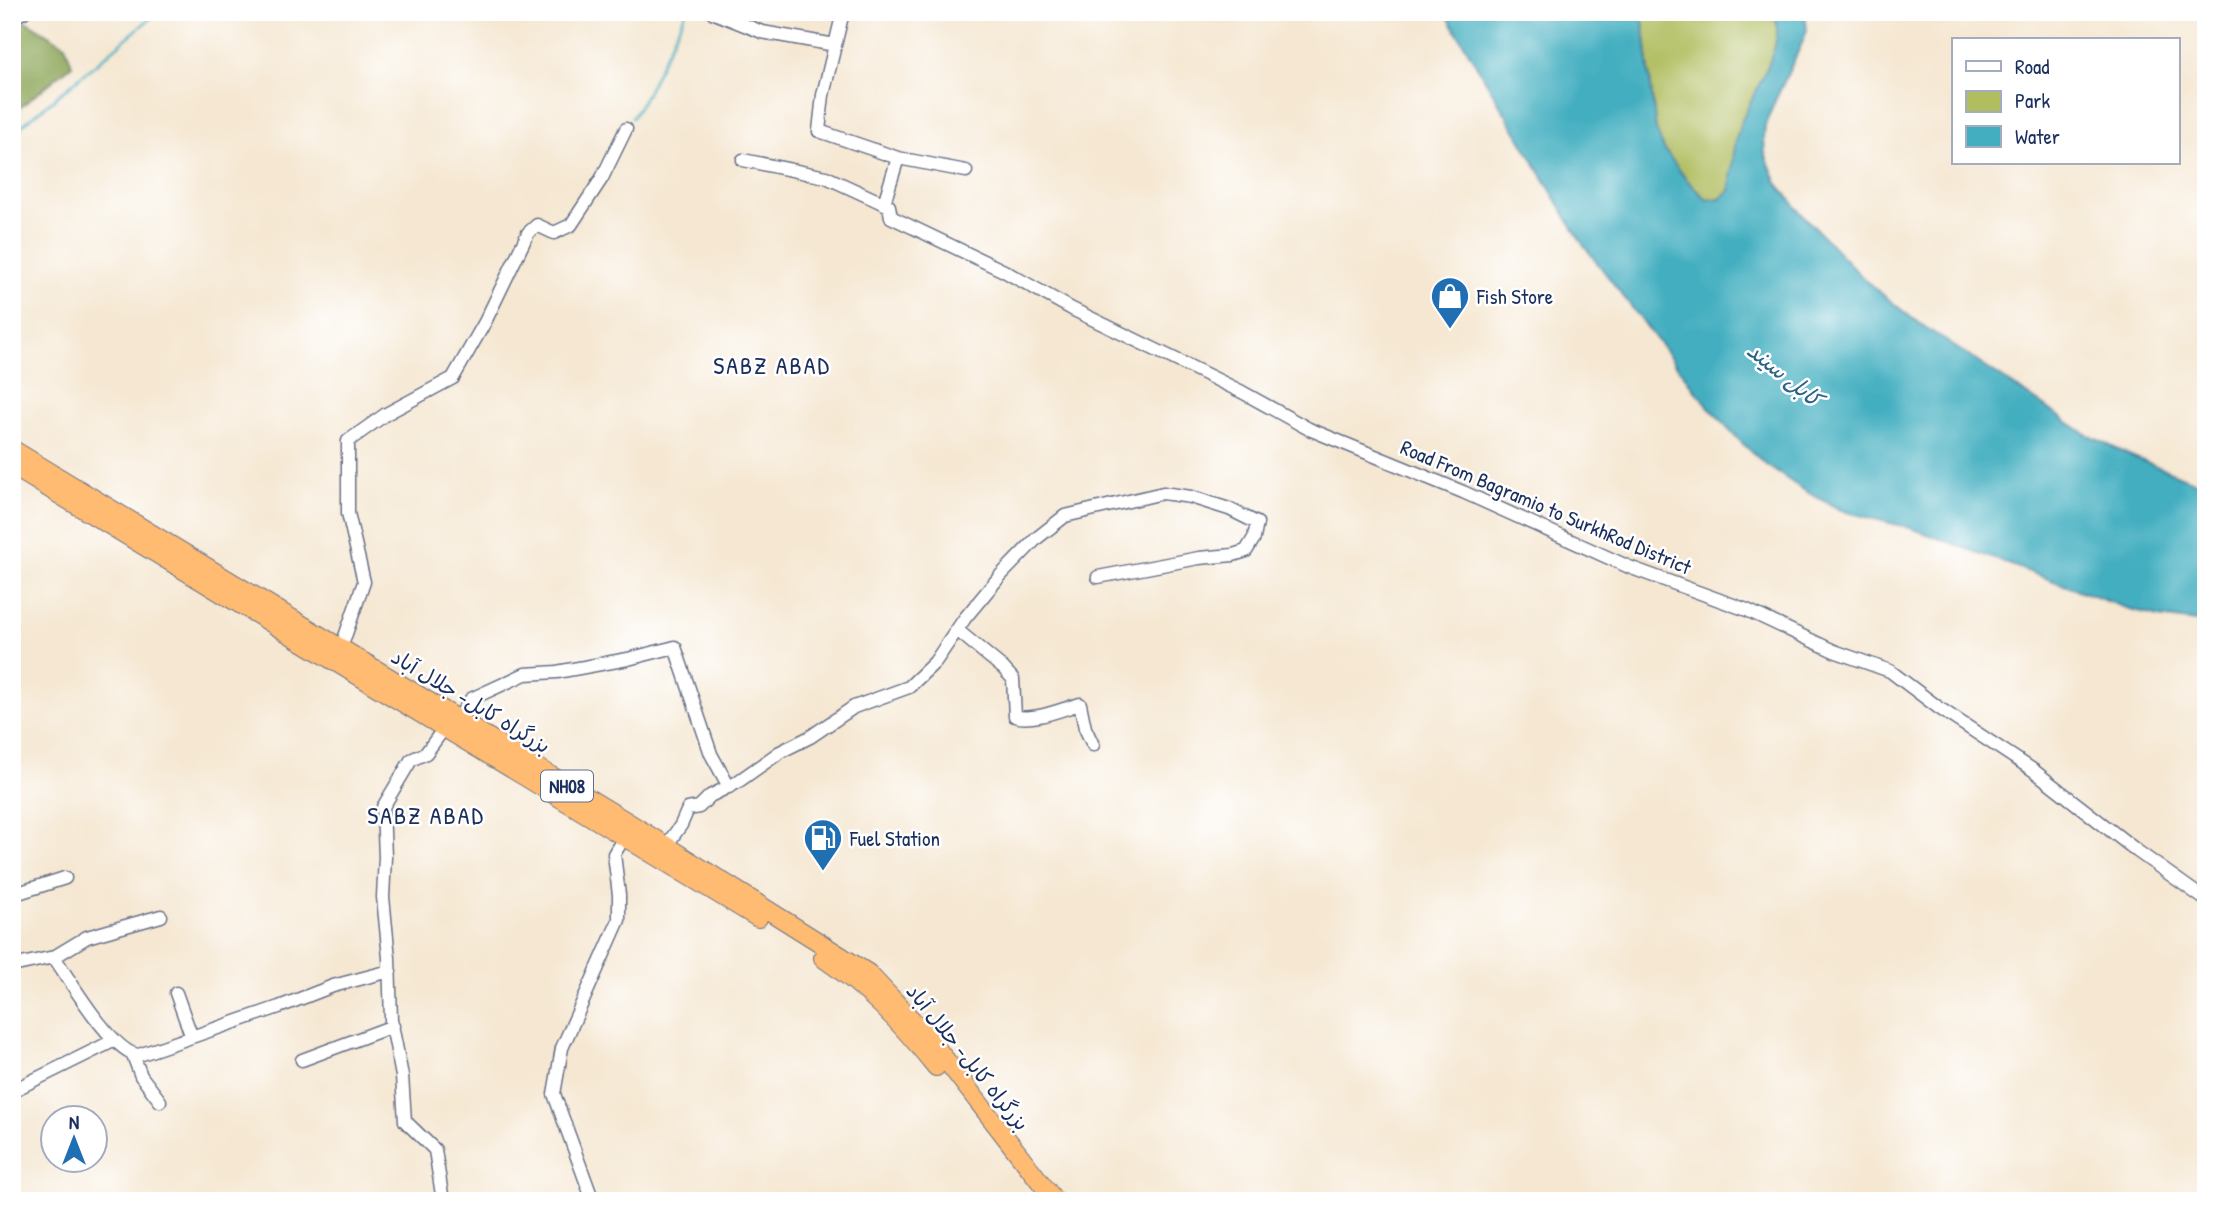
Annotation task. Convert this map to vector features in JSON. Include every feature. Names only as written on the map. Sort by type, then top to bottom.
[{"type":"highway","name":"بزرگراه کابل- جلال آباد","points":[[12,449],[341,648],[451,723]]},
{"type":"highway","name":"بزرگراه کابل- جلال آباد","points":[[12,466],[451,723],[628,831],[848,975],[889,1010],[1041,1201]]},
{"type":"highway","name":"بزرگراه کابل- جلال آباد","points":[[628,831],[666,846],[868,973],[928,1037],[1055,1201]]},
{"type":"street","points":[[12,17],[24,12]]},
{"type":"street","points":[[712,12],[762,32],[835,45]]},
{"type":"street","points":[[843,12],[823,94],[819,131],[898,158],[965,171]]},
{"type":"street","points":[[341,648],[364,582],[348,513],[348,441],[386,414],[453,378],[485,322],[528,233],[537,225],[554,233],[571,225],[602,178],[626,129]]},
{"type":"street","points":[[743,160],[826,177],[887,204],[898,158]]},
{"type":"street","name":"Road From Bagramio to SurkhRod District","points":[[887,204],[891,217],[1004,271],[1072,309],[1242,392],[1309,429],[1464,492],[1629,567],[1747,610],[1833,651],[1890,671],[1939,708],[2033,770],[2137,851],[2206,900]]},
{"type":"street","points":[[666,846],[681,825],[688,809],[699,807],[710,796],[729,787],[780,752],[810,737],[853,707],[909,687],[935,662],[1000,576],[1037,538],[1065,516],[1163,493],[1191,497],[1228,509],[1257,523],[1254,538],[1245,551],[1098,577]]},
{"type":"street","points":[[957,630],[1013,679],[1015,716],[1020,718],[1044,714],[1080,704],[1085,728],[1093,745]]},
{"type":"street","points":[[443,1201],[435,1150],[405,1121],[402,1076],[393,1026],[383,897],[383,807],[411,760],[426,753],[471,699],[526,674],[557,672],[675,647],[711,754],[729,787]]},
{"type":"street","points":[[593,1201],[554,1094],[562,1048],[619,920],[614,854],[628,831]]},
{"type":"street","points":[[12,895],[65,878]]},
{"type":"street","points":[[12,965],[54,957],[87,937],[162,916]]},
{"type":"street","points":[[54,957],[113,1041],[133,1055],[141,1076],[160,1101]]},
{"type":"street","points":[[133,1055],[279,1007],[333,986],[390,971]]},
{"type":"street","points":[[176,993],[191,1035]]},
{"type":"street","points":[[302,1060],[393,1026]]},
{"type":"street","points":[[12,1091],[113,1041]]},
{"type":"green space","points":[[1642,12],[1774,12],[1776,43],[1737,136],[1730,191],[1721,198],[1707,200],[1686,179],[1664,149],[1656,130]]},
{"type":"green space","points":[[12,13],[65,45],[72,65],[12,114]]},
{"type":"water","name":"کابل سيند","points":[[1445,12],[1642,12],[1656,130],[1664,149],[1686,179],[1707,200],[1721,198],[1730,191],[1737,136],[1776,43],[1774,12],[1805,12],[1807,30],[1765,126],[1765,154],[1776,181],[1800,212],[1866,281],[1913,319],[2086,434],[2131,456],[2206,486],[2206,623],[2159,617],[2126,608],[1914,529],[1843,511],[1805,491],[1766,465],[1708,406],[1582,243]]},
{"type":"waterway","points":[[12,134],[158,12]]},
{"type":"waterway","points":[[632,118],[686,12]]},
{"type":"place","name":"Fish Store","points":[[1450,330]]},
{"type":"place","name":"Fuel Station","points":[[823,872]]},
{"type":"district","name":"SABZ ABAD","points":[[772,365]]},
{"type":"district","name":"SABZ ABAD","points":[[426,815]]}]
